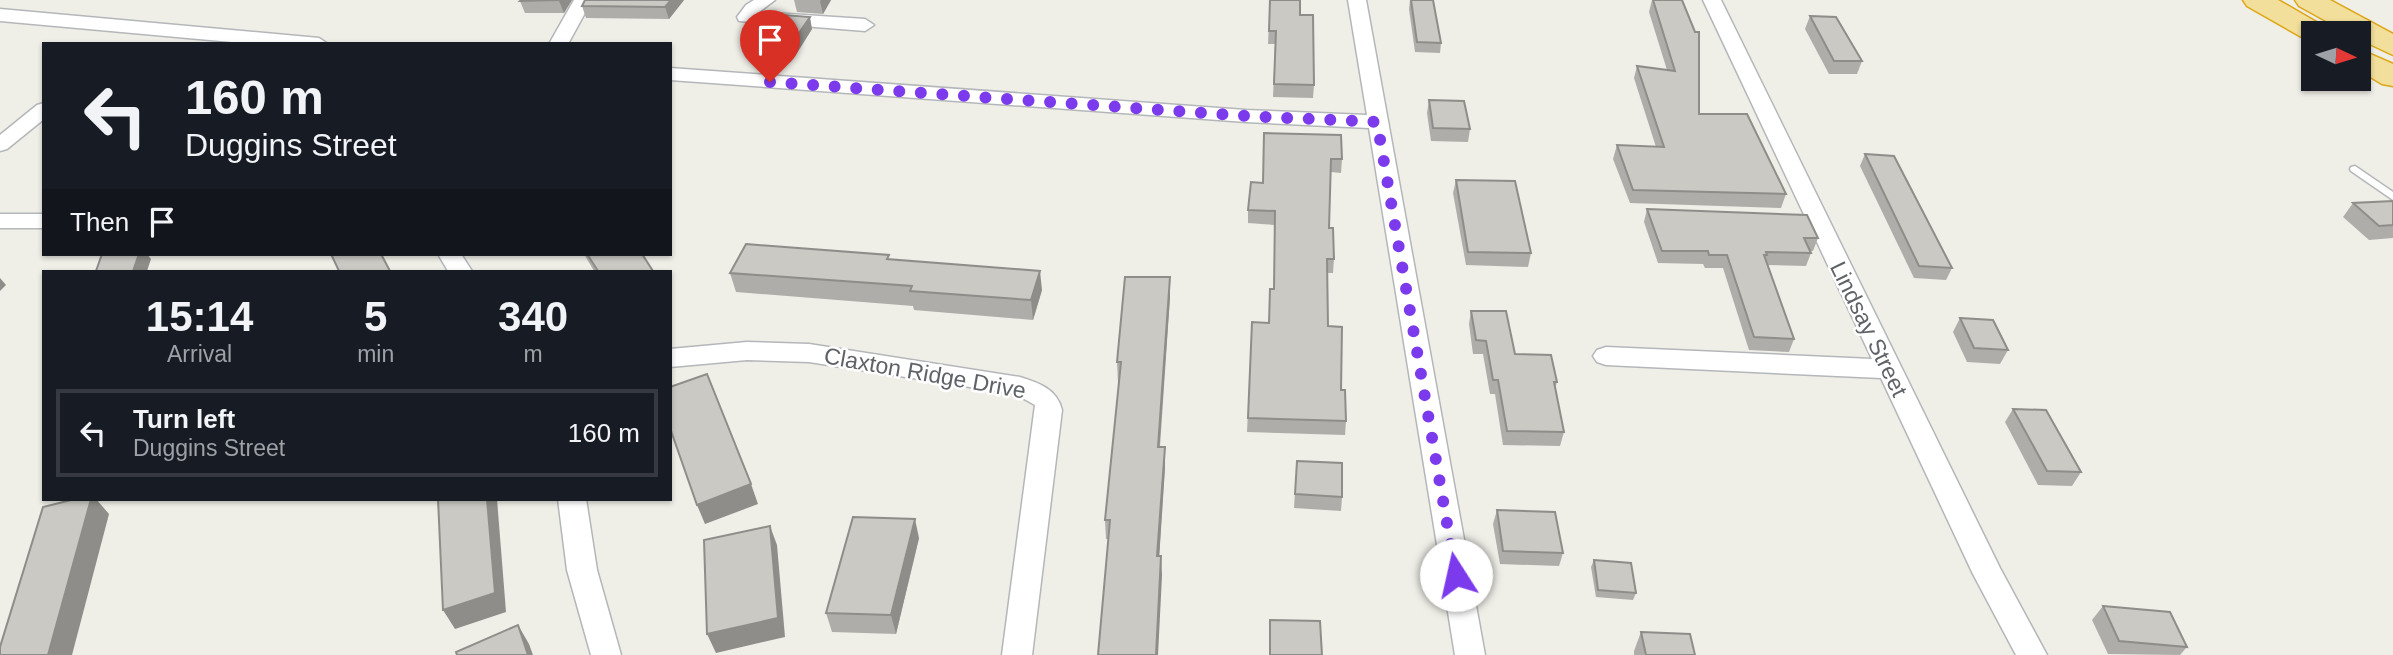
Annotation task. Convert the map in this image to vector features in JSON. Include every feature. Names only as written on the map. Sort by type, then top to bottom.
[{"type":"highway","points":[[2256,0],[2301,25]]},
{"type":"highway","points":[[2309,0],[2393,46]]},
{"type":"highway","points":[[2371,65],[2393,77]]},
{"type":"street","points":[[3,16],[26,0]]},
{"type":"street","points":[[559,42],[583,0]]},
{"type":"street","points":[[766,0],[752,9],[746,17],[865,25]]},
{"type":"street","points":[[1357,0],[1470,655]]},
{"type":"street","name":"Lindsay Street","points":[[1712,0],[1988,574],[2032,655]]},
{"type":"street","points":[[3,16],[296,42]]},
{"type":"street","points":[[139,42],[156,30]]},
{"type":"street","points":[[672,74],[1246,116],[1377,122]]},
{"type":"street","points":[[0,145],[42,111]]},
{"type":"street","points":[[1788,218],[1815,218]]},
{"type":"street","points":[[0,221],[42,221]]},
{"type":"street","name":"Claxton Ridge Drive","points":[[672,358],[747,351],[809,353],[1020,386],[1047,401],[1049,410],[1017,655]]},
{"type":"street","points":[[1606,356],[1889,369]]},
{"type":"street","points":[[572,501],[582,570],[606,655]]},
{"type":"lane","points":[[2356,169],[2393,197]]},
{"type":"building","points":[[585,0],[671,0],[665,7],[582,6]]},
{"type":"building","points":[[1270,0],[1300,0],[1300,15],[1313,15],[1314,85],[1274,84],[1276,31],[1269,31]]},
{"type":"building","points":[[1411,0],[1433,0],[1441,43],[1417,42]]},
{"type":"building","points":[[1653,0],[1682,0],[1695,32],[1699,32],[1699,114],[1747,114],[1786,194],[1633,190],[1617,145],[1664,147],[1637,66],[1675,71]]},
{"type":"building","points":[[784,15],[810,17],[792,43],[766,41]]},
{"type":"building","points":[[1810,16],[1836,17],[1862,61],[1834,61]]},
{"type":"building","points":[[1429,100],[1464,101],[1470,129],[1433,128]]},
{"type":"building","points":[[1264,133],[1341,135],[1342,159],[1331,159],[1329,228],[1333,228],[1334,259],[1327,259],[1328,326],[1342,327],[1341,390],[1345,390],[1346,421],[1248,418],[1252,322],[1269,323],[1270,289],[1274,289],[1275,211],[1248,210],[1251,182],[1263,183]]},
{"type":"building","points":[[1865,154],[1894,156],[1952,268],[1919,266]]},
{"type":"building","points":[[1456,180],[1515,181],[1531,253],[1468,252]]},
{"type":"building","points":[[2393,201],[2393,225],[2379,226],[2353,203]]},
{"type":"building","points":[[1647,209],[1807,215],[1818,238],[1804,238],[1811,253],[1766,252],[1767,255],[1764,255],[1794,339],[1754,337],[1727,255],[1709,255],[1708,251],[1662,251]]},
{"type":"building","points":[[746,244],[889,255],[887,259],[1040,271],[1031,300],[910,291],[912,286],[730,273]]},
{"type":"building","points":[[101,256],[138,256],[133,270],[96,270]]},
{"type":"building","points":[[332,256],[382,256],[389,270],[339,270]]},
{"type":"building","points":[[588,256],[643,256],[652,270],[597,270]]},
{"type":"building","points":[[1125,277],[1170,277],[1158,447],[1165,447],[1157,556],[1161,556],[1156,655],[1098,655],[1110,520],[1105,520],[1121,362],[1117,362]]},
{"type":"building","points":[[1471,311],[1506,311],[1515,354],[1551,355],[1564,432],[1507,431],[1498,380],[1493,380],[1486,341],[1476,340]]},
{"type":"building","points":[[1960,318],[1993,320],[2008,350],[1974,348]]},
{"type":"building","points":[[707,374],[751,484],[697,505],[672,434],[672,386]]},
{"type":"building","points":[[2013,409],[2046,410],[2081,472],[2047,471]]},
{"type":"building","points":[[1297,461],[1342,463],[1342,497],[1295,494]]},
{"type":"building","points":[[67,501],[90,501],[48,655],[0,655],[0,647],[43,507]]},
{"type":"building","points":[[438,501],[487,501],[495,593],[443,610]]},
{"type":"building","points":[[1497,510],[1555,512],[1563,553],[1503,551]]},
{"type":"building","points":[[853,517],[915,519],[891,615],[826,613]]},
{"type":"building","points":[[770,526],[778,618],[707,634],[704,540]]},
{"type":"building","points":[[1594,560],[1631,563],[1636,593],[1598,590]]},
{"type":"building","points":[[2103,606],[2170,612],[2187,647],[2119,641]]},
{"type":"building","points":[[1270,620],[1320,621],[1322,655],[1270,655]]},
{"type":"building","points":[[518,625],[528,655],[457,655],[456,652]]},
{"type":"building","points":[[1641,632],[1690,634],[1695,655],[1646,655]]},
{"type":"route","points":[[770,82],[1246,116],[1377,122],[1456,575]]}]
